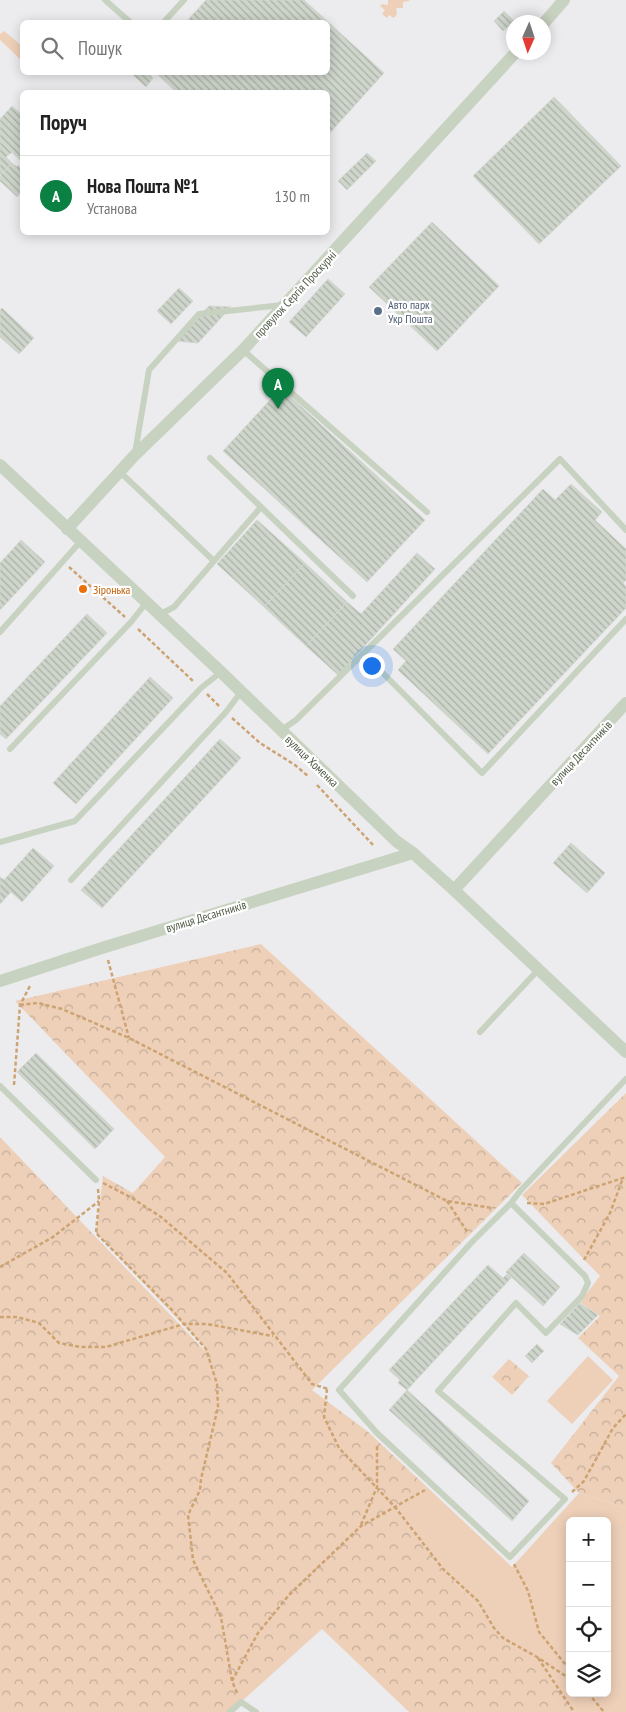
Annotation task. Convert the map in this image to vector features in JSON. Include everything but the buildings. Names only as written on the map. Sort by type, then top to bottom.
[{"type":"street","points":[[551,15],[564,0]]},
{"type":"street","name":"провулок Сергія Проскурні","points":[[67,529],[134,456],[244,350],[509,60]]},
{"type":"street","name":"вулиця Хоменка","points":[[0,465],[146,604],[221,672],[396,841],[454,890],[626,1052]]},
{"type":"street","name":"вулиця Десантників","points":[[454,890],[626,703]]},
{"type":"street","name":"вулиця Десантників","points":[[0,981],[412,853]]},
{"type":"lane","points":[[105,0],[128,20]]},
{"type":"lane","points":[[166,20],[184,0]]},
{"type":"lane","points":[[134,456],[150,370],[199,314],[285,304]]},
{"type":"lane","points":[[244,350],[427,512]]},
{"type":"lane","points":[[210,458],[353,596]]},
{"type":"lane","points":[[280,731],[296,720],[560,459],[626,530]]},
{"type":"lane","points":[[120,472],[214,561]]},
{"type":"lane","points":[[159,615],[174,606],[261,507]]},
{"type":"lane","points":[[0,632],[81,541]]},
{"type":"lane","points":[[10,749],[146,604]]},
{"type":"lane","points":[[363,653],[482,773],[626,619]]},
{"type":"lane","points":[[0,842],[75,821],[201,688],[221,672]]},
{"type":"lane","points":[[71,880],[226,712],[241,692]]},
{"type":"lane","points":[[480,1032],[539,969]]},
{"type":"lane","points":[[511,1203],[586,1276],[588,1283],[586,1290],[546,1333],[516,1303],[438,1391],[565,1498],[510,1557],[377,1433],[339,1390],[470,1243],[511,1203],[521,1190],[626,1079]]},
{"type":"lane","points":[[0,1086],[96,1180]]},
{"type":"lane","points":[[230,1712],[241,1702],[256,1712]]},
{"type":"path","points":[[105,947],[129,1038]]},
{"type":"path","points":[[13,1099],[20,1005],[38,969]]},
{"type":"path","points":[[20,1005],[38,1003],[62,1009],[129,1038],[446,1202],[493,1208],[511,1203],[544,1204],[625,1178]]},
{"type":"path","points":[[578,1270],[610,1213],[625,1178]]},
{"type":"path","points":[[96,1180],[99,1201],[96,1233],[206,1349],[217,1384],[218,1407],[200,1490],[188,1515],[194,1560],[222,1617],[232,1681],[241,1702]]},
{"type":"path","points":[[96,1180],[132,1198],[161,1216],[226,1273],[312,1384],[339,1390]]},
{"type":"path","points":[[0,1266],[54,1237],[99,1201]]},
{"type":"path","points":[[446,1202],[467,1230],[470,1243]]},
{"type":"path","points":[[0,1317],[17,1317],[39,1323],[59,1343],[81,1347],[106,1347],[184,1324],[207,1324],[274,1337]]},
{"type":"path","points":[[328,1388],[324,1417],[339,1448],[395,1507],[442,1569],[478,1601],[494,1628],[504,1638],[566,1676]]},
{"type":"path","points":[[565,1498],[584,1481],[612,1428],[626,1414]]},
{"type":"path","points":[[361,1526],[377,1487],[377,1433]]},
{"type":"path","points":[[232,1681],[258,1633],[289,1595],[361,1526],[433,1485]]},
{"type":"path","points":[[510,1557],[528,1591],[539,1632],[566,1665]]},
{"type":"path","points":[[537,1657],[574,1712]]},
{"type":"path","points":[[591,1697],[604,1712]]},
{"type":"green space","points":[[388,0],[409,1],[403,2],[403,8],[396,8],[397,14],[394,18],[389,15],[387,18],[382,14],[385,10],[380,6],[382,4],[388,5]]},
{"type":"green space","points":[[4,31],[20,44],[20,59],[0,40],[0,34]]},
{"type":"green space","points":[[261,944],[522,1183],[312,1390],[367,1431],[427,1487],[395,1507],[442,1569],[486,1615],[494,1628],[504,1638],[537,1657],[574,1712],[409,1712],[322,1629],[230,1712],[0,1712],[0,1137],[205,1351],[206,1349],[96,1233],[103,1176],[133,1193],[165,1157],[15,1001]]},
{"type":"green space","points":[[626,1093],[626,1508],[579,1493],[551,1463],[619,1376],[578,1338],[600,1316],[580,1302],[600,1276],[522,1195]]},
{"type":"green space","points":[[588,1356],[613,1380],[572,1424],[547,1401]]},
{"type":"green space","points":[[509,1359],[529,1376],[512,1395],[492,1377]]},
{"type":"green space","points":[[427,1487],[512,1567],[579,1493],[626,1508],[626,1712],[574,1712],[537,1657],[503,1638],[486,1615],[442,1569],[395,1507]]},
{"type":"place","name":"Авто парк Укр Пошта","points":[[378,311]]},
{"type":"place","name":"Нова Пошта №1","points":[[278,409]]},
{"type":"place","name":"Зіронька","points":[[83,589]]}]
